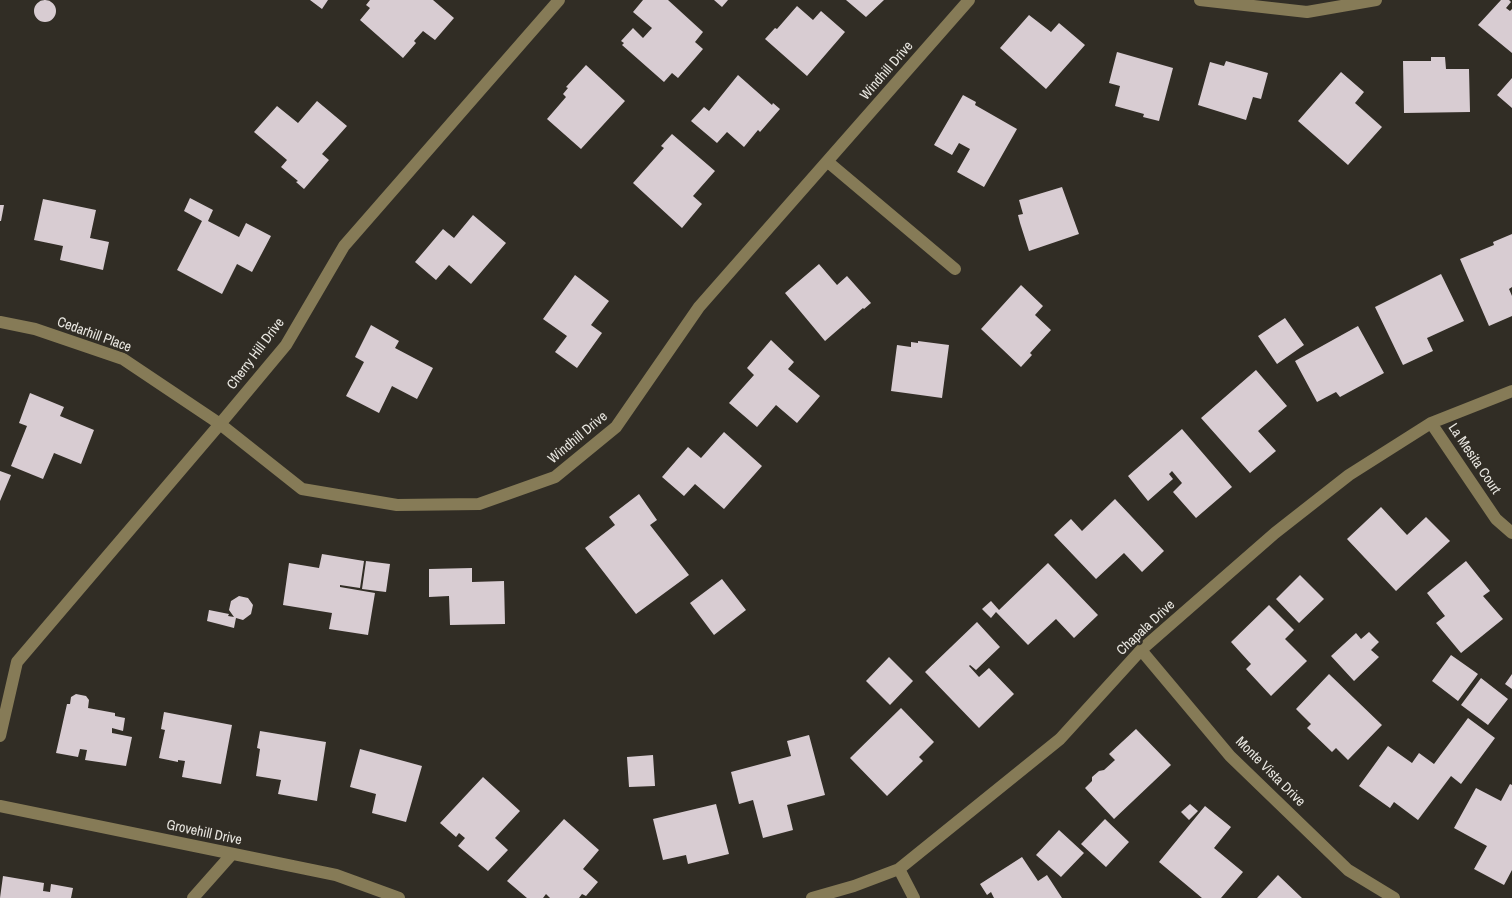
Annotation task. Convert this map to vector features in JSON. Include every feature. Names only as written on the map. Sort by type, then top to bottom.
[{"type":"street","name":"Cherry Hill Drive","points":[[0,736],[17,662],[286,345],[344,246],[559,0]]},
{"type":"street","name":"Windhill Drive","points":[[220,424],[302,488],[397,505],[479,504],[555,477],[616,427],[699,306],[969,0]]},
{"type":"street","points":[[1200,0],[1306,12],[1376,0]]},
{"type":"street","points":[[828,162],[955,269]]},
{"type":"street","name":"Cedarhill Place","points":[[0,322],[35,330],[123,359],[220,424]]},
{"type":"street","name":"Chapala Drive","points":[[812,898],[854,886],[899,869],[1060,739],[1141,650],[1275,533],[1349,475],[1431,423],[1512,391]]},
{"type":"street","name":"La Mesita Court","points":[[1431,423],[1496,519],[1512,533]]},
{"type":"street","name":"Monte Vista Drive","points":[[1141,650],[1237,762],[1348,870],[1394,898]]},
{"type":"street","name":"Grovehill Drive","points":[[0,806],[336,875],[399,898]]},
{"type":"street","points":[[193,898],[232,854]]},
{"type":"street","points":[[899,869],[914,898]]},
{"type":"building","points":[[45,0],[53,3],[56,11],[53,19],[45,22],[37,19],[34,11],[37,3]]},
{"type":"building","points":[[310,0],[328,0],[322,9]]},
{"type":"building","points":[[370,0],[433,0],[454,18],[435,40],[423,31],[414,41],[416,43],[403,58],[360,20],[370,8],[366,5]]},
{"type":"building","points":[[643,0],[668,0],[703,32],[695,42],[703,49],[678,78],[672,73],[664,82],[622,45],[624,43],[621,41],[633,28],[643,38],[652,28],[633,12]]},
{"type":"building","points":[[714,0],[728,0],[722,7]]},
{"type":"building","points":[[846,0],[884,0],[866,17]]},
{"type":"building","points":[[1501,0],[1509,0],[1511,2],[1506,8],[1510,11],[1512,9],[1512,53],[1478,25]]},
{"type":"building","points":[[797,6],[813,20],[821,11],[845,32],[807,76],[765,39],[775,28],[777,29]]},
{"type":"building","points":[[1029,15],[1051,32],[1059,23],[1085,45],[1046,89],[1000,48]]},
{"type":"building","points":[[1117,52],[1173,68],[1159,121],[1143,117],[1144,114],[1115,106],[1120,86],[1109,83]]},
{"type":"building","points":[[1431,57],[1445,57],[1446,69],[1469,69],[1470,112],[1404,113],[1403,61],[1431,61]]},
{"type":"building","points":[[1226,61],[1268,73],[1261,99],[1253,97],[1246,120],[1198,105],[1210,62],[1224,66]]},
{"type":"building","points":[[586,65],[625,101],[581,149],[547,119],[566,97],[563,94],[568,88],[566,87]]},
{"type":"building","points":[[1341,72],[1364,92],[1355,103],[1382,127],[1348,165],[1298,121]]},
{"type":"building","points":[[738,75],[772,105],[773,103],[780,109],[760,132],[758,130],[744,147],[727,132],[717,143],[691,121],[704,107],[709,111]]},
{"type":"building","points":[[1512,78],[1512,108],[1497,95]]},
{"type":"building","points":[[963,95],[976,102],[975,105],[1017,129],[984,187],[957,172],[970,149],[959,143],[952,155],[934,145]]},
{"type":"building","points":[[317,101],[347,126],[322,154],[329,160],[304,189],[296,182],[298,181],[281,167],[287,160],[254,132],[277,106],[298,123]]},
{"type":"building","points":[[672,134],[715,171],[693,196],[702,204],[682,228],[633,183],[664,148],[661,146]]},
{"type":"building","points":[[1062,187],[1079,234],[1029,251],[1018,215],[1023,214],[1019,200]]},
{"type":"building","points":[[190,198],[213,210],[208,221],[239,237],[246,223],[271,236],[252,272],[237,264],[222,294],[177,270],[202,221],[184,211]]},
{"type":"building","points":[[43,199],[96,210],[90,238],[109,242],[103,270],[60,260],[63,246],[34,240]]},
{"type":"building","points":[[0,205],[4,205],[1,221],[0,221]]},
{"type":"building","points":[[473,215],[506,243],[471,284],[449,265],[436,280],[415,262],[443,229],[454,238]]},
{"type":"building","points":[[1512,234],[1512,287],[1509,289],[1512,296],[1512,316],[1489,326],[1460,259],[1494,245],[1493,242]]},
{"type":"building","points":[[819,264],[837,285],[847,276],[871,303],[825,341],[785,293]]},
{"type":"building","points":[[1441,274],[1464,321],[1427,338],[1433,351],[1403,365],[1375,307]]},
{"type":"building","points":[[575,275],[609,301],[591,325],[602,333],[577,368],[555,352],[567,336],[543,319]]},
{"type":"building","points":[[1021,285],[1043,306],[1035,315],[1051,330],[1030,353],[1032,355],[1021,367],[981,329]]},
{"type":"building","points":[[1285,318],[1304,345],[1277,364],[1258,336]]},
{"type":"building","points":[[371,325],[399,341],[395,348],[433,368],[417,399],[392,386],[379,413],[346,396],[364,362],[355,357]]},
{"type":"building","points":[[1358,326],[1384,373],[1340,397],[1336,392],[1317,402],[1295,361]]},
{"type":"building","points":[[771,340],[794,362],[788,369],[820,396],[797,423],[776,405],[757,427],[729,403],[754,375],[747,368]]},
{"type":"building","points":[[918,341],[949,345],[942,398],[891,391],[897,345],[911,347],[911,342],[918,343]]},
{"type":"building","points":[[1256,370],[1287,406],[1258,431],[1276,451],[1250,473],[1201,418]]},
{"type":"building","points":[[30,393],[64,407],[60,416],[94,430],[81,464],[54,453],[43,479],[11,466],[27,426],[19,423]]},
{"type":"building","points":[[1182,429],[1232,487],[1196,518],[1173,492],[1182,483],[1172,471],[1169,474],[1173,479],[1148,501],[1128,476]]},
{"type":"building","points":[[724,432],[762,466],[724,509],[695,484],[684,496],[662,477],[688,447],[701,458]]},
{"type":"building","points":[[0,471],[11,475],[0,501]]},
{"type":"building","points":[[639,494],[657,520],[650,525],[689,575],[636,614],[585,548],[615,525],[609,517]]},
{"type":"building","points":[[1115,499],[1164,551],[1142,572],[1124,553],[1096,579],[1054,535],[1071,519],[1082,531]]},
{"type":"building","points":[[1381,507],[1407,535],[1426,517],[1450,541],[1396,591],[1347,539]]},
{"type":"building","points":[[322,554],[364,561],[360,588],[340,585],[340,587],[375,593],[368,635],[329,629],[332,613],[283,605],[289,563],[319,568]]},
{"type":"building","points":[[366,561],[390,564],[386,592],[362,589]]},
{"type":"building","points":[[1466,561],[1490,591],[1483,596],[1503,619],[1461,653],[1436,623],[1445,616],[1427,593]]},
{"type":"building","points":[[1048,563],[1098,615],[1074,638],[1056,619],[1028,645],[996,612],[991,618],[982,609],[991,601],[999,610]]},
{"type":"building","points":[[472,568],[472,582],[504,581],[505,624],[450,625],[449,596],[429,597],[429,569]]},
{"type":"building","points":[[1300,575],[1324,599],[1299,623],[1276,599]]},
{"type":"building","points":[[722,579],[746,610],[714,635],[690,603]]},
{"type":"building","points":[[239,596],[248,598],[253,605],[251,614],[243,620],[236,618],[234,628],[207,621],[209,610],[229,614],[228,616],[234,617],[229,610],[231,601]]},
{"type":"building","points":[[1269,605],[1294,630],[1285,639],[1307,661],[1271,696],[1246,669],[1251,664],[1231,642]]},
{"type":"building","points":[[977,622],[1000,647],[976,670],[969,666],[979,677],[989,668],[1014,694],[979,728],[925,672]]},
{"type":"building","points":[[1369,632],[1379,642],[1371,650],[1379,657],[1354,681],[1331,656],[1356,633],[1361,639]]},
{"type":"building","points":[[1451,655],[1478,674],[1458,701],[1432,681]]},
{"type":"building","points":[[889,657],[913,681],[890,705],[866,681]]},
{"type":"building","points":[[1329,674],[1382,725],[1348,760],[1336,748],[1332,752],[1307,728],[1311,724],[1296,709]]},
{"type":"building","points":[[1512,674],[1512,689],[1505,684]]},
{"type":"building","points":[[1481,678],[1508,699],[1488,725],[1461,705]]},
{"type":"building","points":[[76,694],[86,696],[89,700],[88,708],[115,713],[115,716],[125,718],[123,731],[112,728],[112,733],[132,737],[126,766],[85,760],[87,750],[80,749],[78,757],[56,753],[67,704],[70,704],[71,697]]},
{"type":"building","points":[[901,708],[934,742],[919,757],[923,761],[887,796],[850,758]]},
{"type":"building","points":[[164,712],[232,725],[221,784],[182,777],[185,761],[178,760],[178,762],[159,758],[165,730],[161,729]]},
{"type":"building","points":[[1468,718],[1495,738],[1461,784],[1451,776],[1418,820],[1394,802],[1390,808],[1359,786],[1388,746],[1412,763],[1419,753],[1434,764]]},
{"type":"building","points":[[1136,729],[1171,765],[1114,819],[1085,788],[1092,781],[1092,777],[1099,771],[1104,770],[1115,760],[1109,754]]},
{"type":"building","points":[[260,731],[326,742],[317,801],[278,794],[281,780],[256,776],[260,749],[257,748]]},
{"type":"building","points":[[809,735],[825,795],[787,805],[793,830],[763,838],[753,800],[739,804],[731,772],[791,756],[787,741]]},
{"type":"building","points":[[360,749],[422,766],[406,822],[372,813],[376,794],[350,787]]},
{"type":"building","points":[[653,755],[655,786],[629,787],[627,757]]},
{"type":"building","points":[[483,777],[520,811],[495,838],[508,850],[488,871],[458,846],[465,838],[459,833],[456,837],[440,823]]},
{"type":"building","points":[[1510,784],[1512,785],[1512,870],[1504,885],[1474,869],[1487,846],[1454,828],[1476,788],[1501,801]]},
{"type":"building","points":[[716,804],[729,854],[688,864],[686,855],[663,860],[653,819]]},
{"type":"building","points":[[1190,804],[1198,811],[1189,820],[1181,812]]},
{"type":"building","points":[[1205,806],[1231,827],[1214,848],[1243,872],[1221,898],[1202,898],[1159,862]]},
{"type":"building","points":[[564,819],[599,850],[583,869],[598,882],[586,896],[582,894],[579,898],[550,898],[546,894],[543,898],[527,898],[507,881]]},
{"type":"building","points":[[1105,819],[1129,842],[1106,867],[1081,844]]},
{"type":"building","points":[[1059,830],[1084,853],[1061,877],[1036,855]]},
{"type":"building","points":[[1022,857],[1038,881],[1047,875],[1062,898],[994,898],[991,892],[987,895],[980,884]]},
{"type":"building","points":[[1278,875],[1302,898],[1257,898]]},
{"type":"building","points":[[3,876],[44,883],[43,891],[50,892],[51,884],[73,888],[71,898],[0,898]]}]
